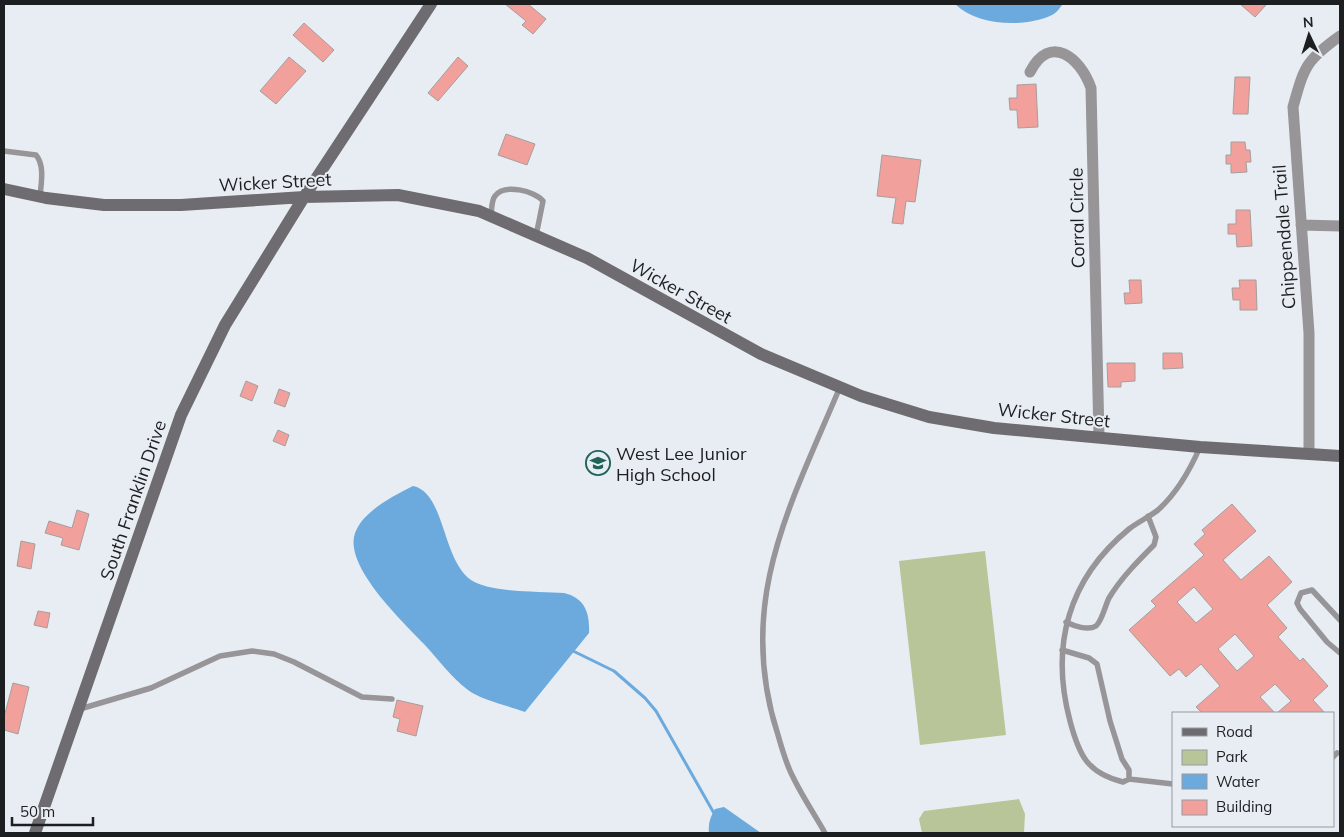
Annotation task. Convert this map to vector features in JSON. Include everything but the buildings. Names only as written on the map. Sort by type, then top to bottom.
[{"type":"main road","name":"South Franklin Drive","points":[[35,833],[181,414],[225,325],[304,197],[430,4]]},
{"type":"main road","name":"Wicker Street","points":[[4,189],[40,197],[104,205],[172,205],[304,197],[398,195],[479,211],[587,258],[761,354],[840,387],[928,417],[994,428],[1200,447],[1340,456]]},
{"type":"street","name":"Chippendale Trail","points":[[1309,454],[1308,333],[1293,107],[1302,76],[1315,54],[1340,36]]},
{"type":"street","name":"Corral Circle","points":[[1030,72],[1036,60],[1045,53],[1056,51],[1066,54],[1082,68],[1092,88],[1099,437]]},
{"type":"street","points":[[1301,225],[1340,226]]},
{"type":"lane","points":[[4,151],[36,155],[40,160],[42,170],[40,197]]},
{"type":"lane","points":[[491,216],[494,197],[498,193],[516,190],[537,194],[543,201],[536,236]]},
{"type":"lane","points":[[825,833],[792,776],[780,743],[770,710],[764,677],[762,640],[768,576],[782,528],[840,387]]},
{"type":"lane","points":[[1172,784],[1129,779],[1123,782],[1104,777],[1085,760],[1075,739],[1066,704],[1061,670],[1062,650],[1066,622],[1074,600],[1087,576],[1111,547],[1176,490],[1200,447]]},
{"type":"lane","points":[[1066,622],[1076,626],[1092,628],[1098,624],[1110,597],[1119,584],[1154,545],[1156,537],[1148,516]]},
{"type":"lane","points":[[1340,620],[1312,590],[1301,593],[1297,604],[1300,609],[1327,642],[1340,653]]},
{"type":"lane","points":[[1062,650],[1089,658],[1097,664],[1110,721],[1122,759],[1129,770],[1129,779]]},
{"type":"lane","points":[[78,710],[151,688],[220,656],[247,651],[274,654],[362,696],[392,699]]},
{"type":"green space","points":[[985,551],[1006,735],[920,745],[899,561]]},
{"type":"green space","points":[[1019,799],[1025,814],[1024,833],[922,833],[919,819],[924,811]]},
{"type":"water","points":[[955,4],[1063,4],[1052,15],[1041,19],[1029,22],[1002,23],[976,17]]},
{"type":"water","points":[[413,486],[423,491],[431,500],[438,513],[454,558],[461,570],[471,580],[479,584],[502,589],[564,593],[577,599],[585,607],[589,633],[525,712],[480,697],[462,685],[378,594],[359,564],[354,550],[354,537],[357,528],[378,506]]},
{"type":"water","points":[[724,807],[761,833],[709,833],[709,824],[713,812],[715,809]]},
{"type":"waterway","points":[[571,650],[614,671],[645,698],[656,711],[715,815]]},
{"type":"place","name":"West Lee Junior High School","points":[[598,463]]}]
